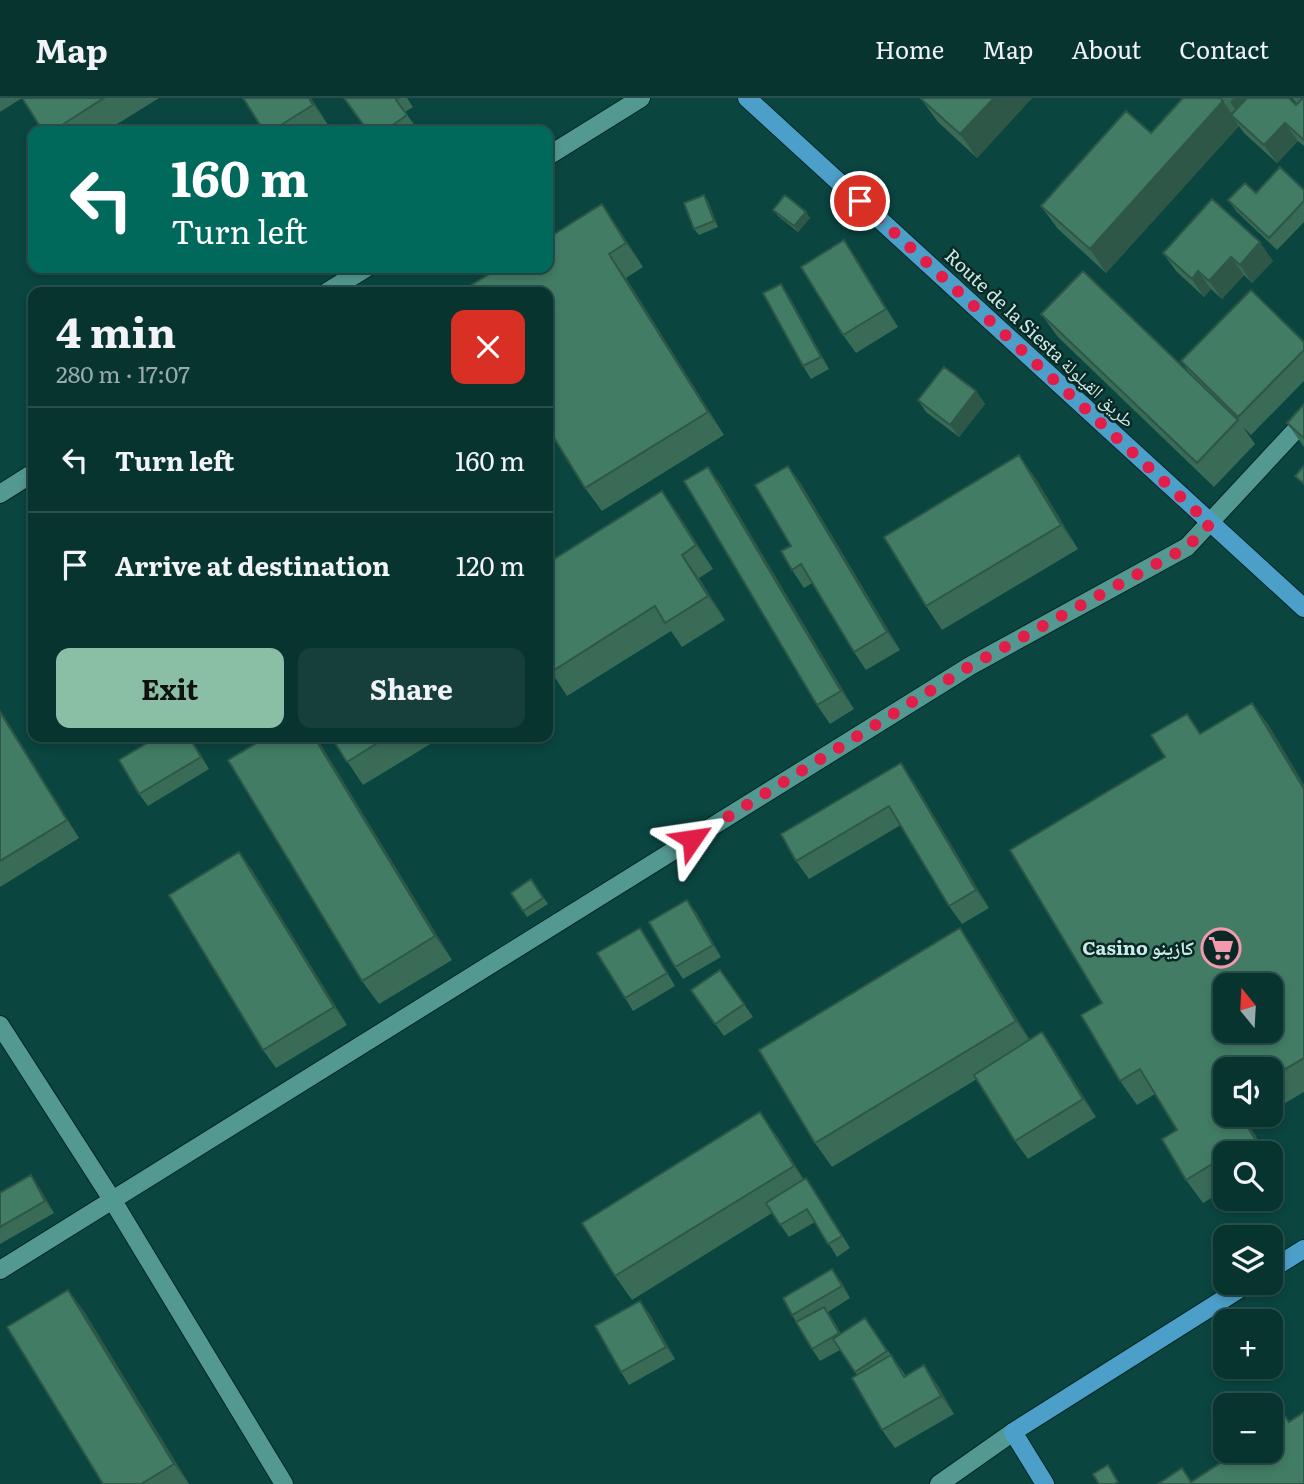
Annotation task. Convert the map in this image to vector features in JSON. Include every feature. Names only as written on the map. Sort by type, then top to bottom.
[{"type":"main road","name":"Route de la Siesta طريق القيلولة","points":[[747,98],[1304,608]]},
{"type":"main road","points":[[1283,1262],[1304,1249]]},
{"type":"main road","points":[[1045,1484],[1013,1432],[1230,1295]]},
{"type":"street","points":[[553,153],[641,98]]},
{"type":"street","points":[[335,287],[358,273]]},
{"type":"street","points":[[0,1270],[970,666],[1187,547],[1304,421]]},
{"type":"street","points":[[0,494],[28,476]]},
{"type":"street","points":[[0,1025],[113,1201],[284,1484]]},
{"type":"street","points":[[939,1484],[1013,1432]]},
{"type":"building","points":[[22,98],[104,98],[63,126],[40,126]]},
{"type":"building","points":[[243,98],[309,98],[313,105],[279,126],[261,126]]},
{"type":"building","points":[[344,98],[399,98],[396,100],[407,115],[391,126],[364,126]]},
{"type":"building","points":[[922,98],[994,98],[960,134]]},
{"type":"building","points":[[1183,98],[1220,98],[1223,101],[1090,249],[1041,206],[1126,111],[1151,133]]},
{"type":"building","points":[[1247,98],[1289,98],[1296,105],[1304,98],[1304,140],[1285,123],[1264,145],[1231,115]]},
{"type":"building","points":[[1280,167],[1304,190],[1304,201],[1269,238],[1228,200],[1245,183],[1256,193]]},
{"type":"building","points":[[704,195],[714,221],[694,229],[684,203]]},
{"type":"building","points":[[785,195],[806,212],[794,226],[773,210]]},
{"type":"building","points":[[1212,199],[1260,242],[1240,265],[1231,257],[1209,281],[1198,271],[1192,279],[1163,253]]},
{"type":"building","points":[[602,204],[626,243],[609,254],[708,412],[585,488],[553,436],[553,287],[468,287],[491,273],[553,273],[553,235]]},
{"type":"building","points":[[844,240],[886,309],[843,335],[801,267]]},
{"type":"building","points":[[1083,271],[1238,420],[1197,463],[1041,314]]},
{"type":"building","points":[[781,284],[821,357],[803,366],[763,293]]},
{"type":"building","points":[[1251,290],[1304,342],[1304,350],[1238,417],[1181,361]]},
{"type":"building","points":[[944,367],[976,391],[950,425],[918,400]]},
{"type":"building","points":[[1304,404],[1304,438],[1287,423]]},
{"type":"building","points":[[1019,455],[1061,525],[926,606],[884,537]]},
{"type":"building","points":[[788,466],[887,632],[854,652],[801,564],[792,570],[781,551],[791,546],[755,485]]},
{"type":"building","points":[[1304,466],[1304,484],[1295,476]]},
{"type":"building","points":[[708,467],[841,691],[817,705],[684,481]]},
{"type":"building","points":[[662,491],[696,545],[682,555],[708,596],[665,623],[655,606],[553,671],[553,560]]},
{"type":"building","points":[[1252,703],[1304,789],[1304,1058],[1283,1070],[1283,1057],[1213,1057],[1213,1127],[1248,1127],[1255,1139],[1213,1141],[1213,1163],[1186,1180],[1162,1139],[1177,1130],[1140,1069],[1120,1081],[1081,1015],[1102,1003],[1010,850],[1165,757],[1151,735],[1187,714],[1200,734]]},
{"type":"building","points":[[0,712],[67,820],[0,861]]},
{"type":"building","points":[[149,742],[192,742],[201,757],[139,794],[119,760]]},
{"type":"building","points":[[259,742],[317,742],[435,936],[362,981],[228,760]]},
{"type":"building","points":[[334,742],[379,742],[347,762]]},
{"type":"building","points":[[901,763],[976,890],[949,906],[889,806],[796,861],[781,834]]},
{"type":"building","points":[[239,852],[334,1007],[263,1050],[169,895]]},
{"type":"building","points":[[531,879],[543,898],[523,911],[511,893]]},
{"type":"building","points":[[687,900],[713,945],[675,967],[649,922]]},
{"type":"building","points":[[640,928],[667,973],[625,998],[597,953]]},
{"type":"building","points":[[960,928],[1016,1021],[815,1143],[759,1050]]},
{"type":"building","points":[[720,970],[744,1004],[715,1024],[691,990]]},
{"type":"building","points":[[1042,1032],[1083,1099],[1015,1141],[974,1075]]},
{"type":"building","points":[[760,1112],[794,1166],[615,1276],[582,1223]]},
{"type":"building","points":[[31,1175],[45,1201],[0,1227],[0,1193]]},
{"type":"building","points":[[806,1178],[842,1236],[828,1244],[807,1209],[780,1225],[766,1203]]},
{"type":"building","points":[[832,1269],[842,1286],[792,1315],[783,1298]]},
{"type":"building","points":[[68,1290],[174,1464],[141,1484],[103,1484],[7,1327]]},
{"type":"building","points":[[640,1301],[666,1347],[621,1372],[595,1326]]},
{"type":"building","points":[[824,1307],[839,1333],[812,1349],[796,1322]]},
{"type":"building","points":[[865,1318],[887,1351],[855,1372],[833,1339]]},
{"type":"building","points":[[891,1355],[904,1377],[924,1365],[941,1396],[882,1430],[852,1378]]},
{"type":"building","points":[[1304,1412],[1304,1484],[1158,1484],[1182,1468],[1191,1482],[1220,1463],[1283,1463],[1283,1413],[1289,1422]]},
{"type":"building","points":[[1108,1465],[1118,1482],[1099,1484],[1093,1474]]},
{"type":"place","name":"Casino كازينو","points":[[1221,948]]},
{"type":"route","points":[[692,839],[970,666],[1187,547],[1210,524],[860,201]]}]
